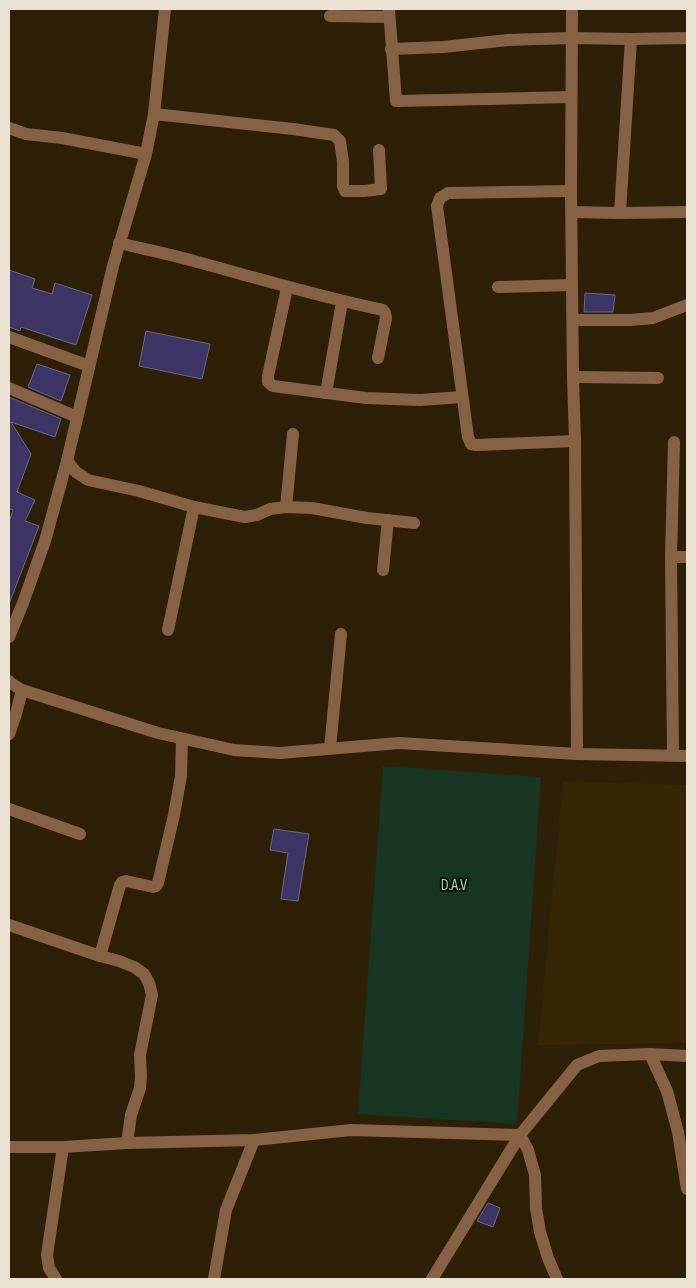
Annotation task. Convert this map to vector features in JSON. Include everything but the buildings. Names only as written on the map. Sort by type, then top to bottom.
[{"type":"street","points":[[9,637],[45,541],[67,460],[119,243],[146,154],[154,114],[165,9]]},
{"type":"street","points":[[572,9],[571,191],[577,754]]},
{"type":"street","points":[[330,16],[389,13],[396,101],[571,97]]},
{"type":"street","points":[[392,49],[508,40],[687,38]]},
{"type":"street","points":[[620,213],[631,39]]},
{"type":"street","points":[[154,114],[334,134],[340,141],[343,162],[343,186],[345,190],[364,191],[381,189],[378,150]]},
{"type":"street","points":[[9,128],[26,134],[62,138],[146,154]]},
{"type":"street","points":[[571,191],[448,193],[440,198],[437,206],[462,397],[468,437],[471,444],[575,441]]},
{"type":"street","points":[[572,212],[687,212]]},
{"type":"street","points":[[119,243],[342,302],[383,310],[386,318],[378,358]]},
{"type":"street","points":[[498,287],[572,285]]},
{"type":"street","points":[[287,288],[268,376],[268,382],[273,386],[366,398],[420,400],[462,397]]},
{"type":"street","points":[[326,393],[342,302]]},
{"type":"street","points":[[573,320],[653,318],[687,305]]},
{"type":"street","points":[[9,337],[89,366]]},
{"type":"street","points":[[573,377],[658,378]]},
{"type":"street","points":[[9,388],[77,417]]},
{"type":"street","points":[[286,507],[293,434]]},
{"type":"street","points":[[673,755],[671,557],[674,442]]},
{"type":"street","points":[[67,460],[76,472],[88,480],[194,507],[245,517],[286,507],[312,508],[367,518],[414,522]]},
{"type":"street","points":[[168,630],[194,507]]},
{"type":"street","points":[[383,570],[388,520]]},
{"type":"street","points":[[671,557],[687,557]]},
{"type":"street","points":[[330,748],[341,634]]},
{"type":"street","points":[[9,681],[22,690],[158,733],[182,740],[234,750],[280,753],[399,743],[577,754],[687,756]]},
{"type":"street","points":[[9,734],[22,690]]},
{"type":"street","points":[[100,956],[122,882],[126,881],[153,887],[158,884],[181,776],[182,740]]},
{"type":"street","points":[[9,809],[80,834]]},
{"type":"street","points":[[9,925],[119,961],[134,967],[144,974],[152,995],[140,1050],[140,1088],[131,1115],[127,1143]]},
{"type":"street","points":[[650,1054],[667,1091],[678,1132],[687,1190]]},
{"type":"street","points":[[432,1279],[520,1135],[577,1066],[599,1056],[650,1054],[687,1056]]},
{"type":"street","points":[[9,1147],[63,1147],[127,1143],[254,1140],[351,1130],[520,1135]]},
{"type":"street","points":[[520,1135],[528,1150],[535,1176],[536,1208],[540,1232],[557,1279]]},
{"type":"street","points":[[214,1279],[226,1210],[254,1140]]},
{"type":"street","points":[[56,1279],[49,1268],[46,1255],[63,1147]]},
{"type":"shaded area","points":[[563,781],[687,785],[687,1043],[538,1045]]},
{"type":"green space","name":"D.A.V","points":[[383,766],[541,777],[517,1124],[358,1114]]}]
